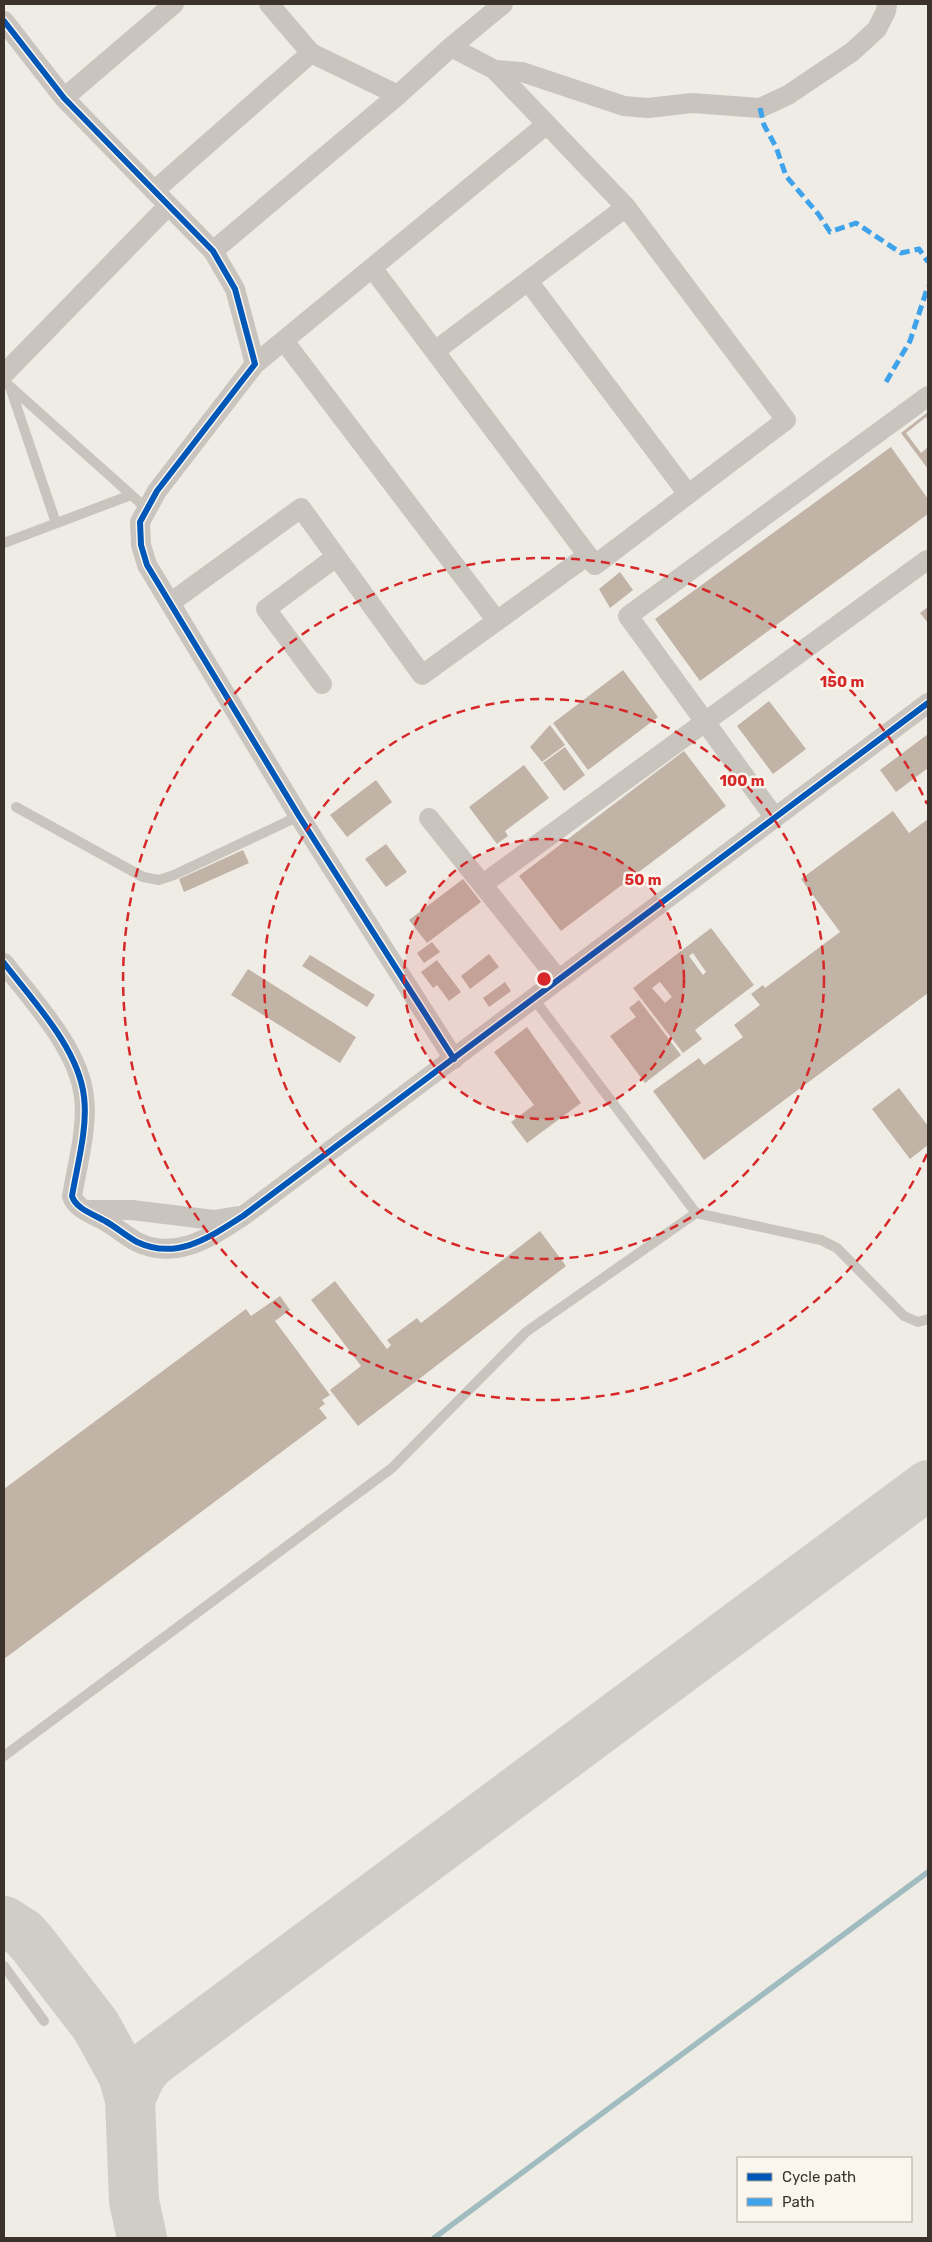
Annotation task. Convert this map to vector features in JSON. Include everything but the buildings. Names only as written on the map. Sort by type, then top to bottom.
[{"type":"street","points":[[64,98],[174,4]]},
{"type":"street","points":[[268,4],[311,53],[398,95]]},
{"type":"street","points":[[213,251],[503,4]]},
{"type":"street","points":[[494,70],[522,72],[624,106],[648,108],[692,103],[760,108],[788,95],[852,52],[877,30],[886,11],[887,4]]},
{"type":"street","points":[[4,20],[64,98],[213,251],[235,289],[256,364]]},
{"type":"street","points":[[373,269],[595,565],[786,420],[626,207],[494,70],[451,47]]},
{"type":"street","points":[[154,191],[311,53]]},
{"type":"street","points":[[454,1059],[299,816],[147,565],[141,545],[140,522],[157,491],[256,364],[547,124]]},
{"type":"street","points":[[6,380],[168,206]]},
{"type":"street","points":[[435,351],[626,207]]},
{"type":"street","points":[[528,281],[688,494]]},
{"type":"street","points":[[284,341],[497,621]]},
{"type":"street","points":[[775,818],[628,616],[928,396]]},
{"type":"street","points":[[170,604],[301,508],[422,675],[588,555]]},
{"type":"street","points":[[322,684],[266,609],[336,557]]},
{"type":"street","points":[[483,884],[927,560],[928,562]]},
{"type":"street","points":[[4,963],[66,1047],[79,1072],[85,1098],[84,1120],[72,1196],[74,1202],[135,1241],[152,1248],[171,1249],[191,1246],[210,1237],[243,1216],[928,703]]},
{"type":"street","points":[[429,818],[558,979]]},
{"type":"street","points":[[86,1210],[132,1210],[214,1220],[243,1216]]},
{"type":"lane","points":[[6,380],[147,509]]},
{"type":"lane","points":[[6,380],[56,523]]},
{"type":"lane","points":[[4,543],[131,495]]},
{"type":"lane","points":[[16,807],[143,877],[159,880],[174,875],[299,816]]},
{"type":"lane","points":[[534,999],[696,1213],[821,1240],[837,1248],[904,1316],[918,1322],[928,1319]]},
{"type":"lane","points":[[4,1756],[392,1468],[526,1332],[696,1213]]},
{"type":"lane","points":[[4,1966],[44,2021]]},
{"type":"waterway","points":[[434,2238],[928,1872]]},
{"type":"taxiway","points":[[130,2099],[141,2075],[151,2063],[928,1485]]},
{"type":"taxiway","points":[[4,1921],[23,1933],[32,1943],[96,2026],[123,2075],[130,2099],[134,2201],[142,2238]]},
{"type":"marked path","points":[[760,108],[764,125],[776,147],[786,176],[819,215],[830,232],[856,223],[901,253],[919,249],[928,262]]},
{"type":"marked path","points":[[886,382],[910,341],[928,286]]},
{"type":"cycle path","points":[[4,21],[64,98],[213,251],[235,289],[255,364],[157,491],[140,522],[141,545],[147,565],[299,816],[454,1059]]},
{"type":"cycle path","points":[[4,963],[53,1026],[73,1061],[80,1079],[84,1097],[85,1121],[72,1196],[74,1201],[86,1211],[109,1223],[137,1242],[152,1247],[179,1248],[206,1238],[243,1216],[928,703]]}]
